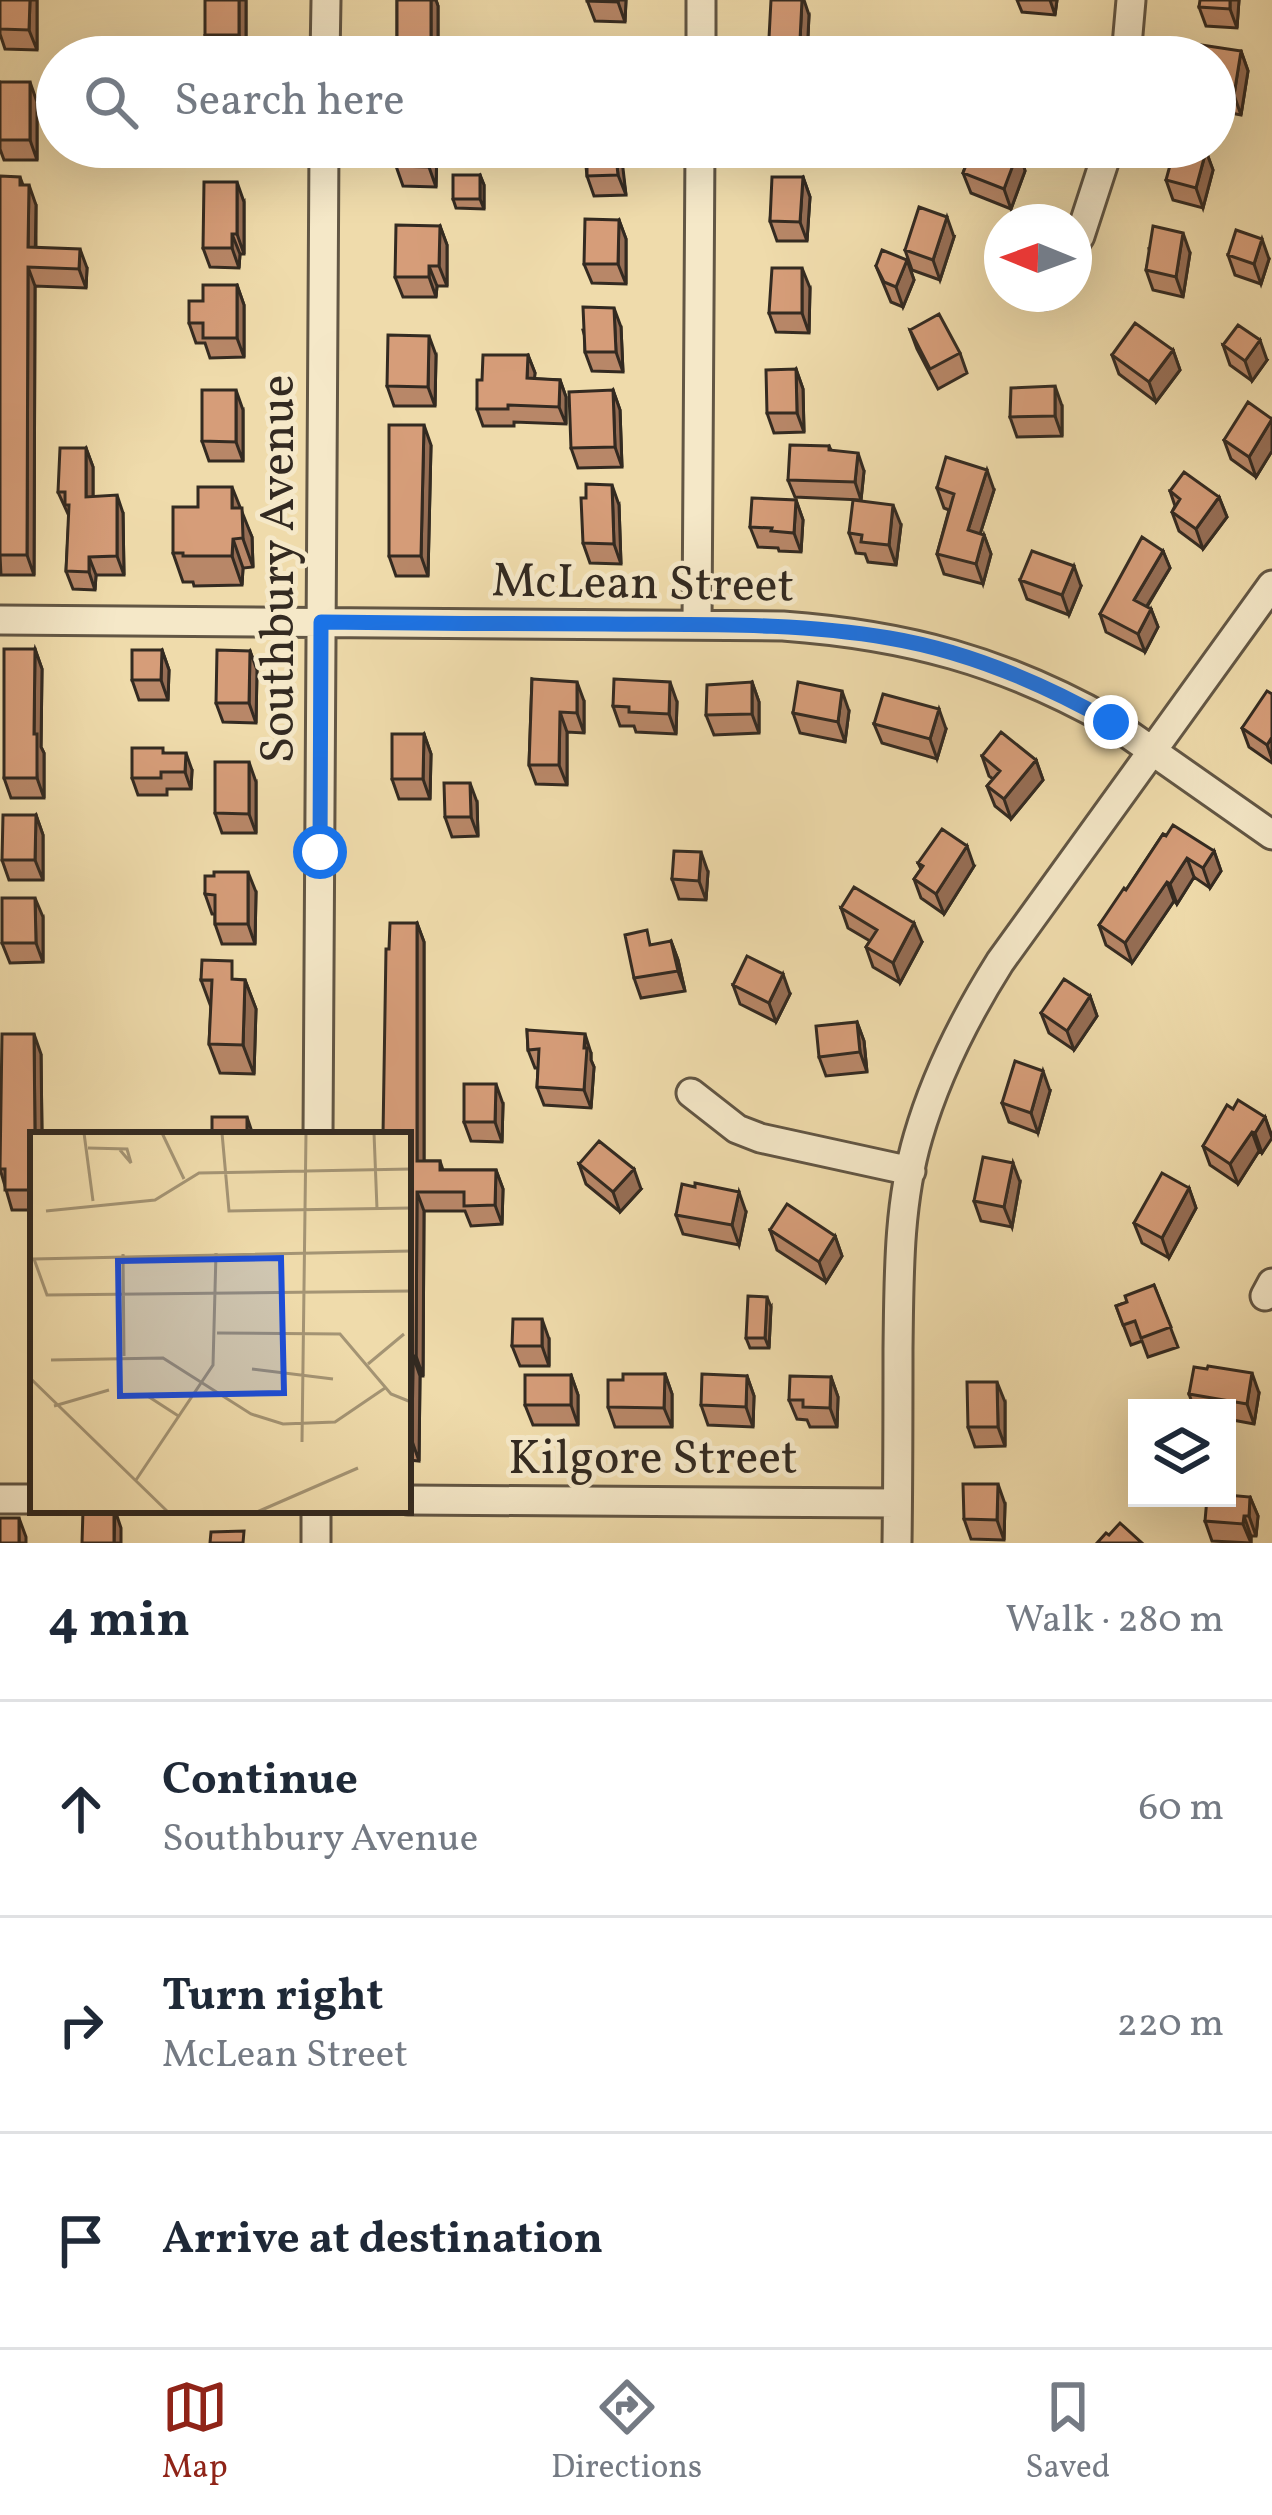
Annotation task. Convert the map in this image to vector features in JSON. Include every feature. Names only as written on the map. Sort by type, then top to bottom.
[{"type":"street","points":[[325,36],[326,0]]},
{"type":"street","points":[[701,0],[701,36]]},
{"type":"street","points":[[1128,36],[1132,0]]},
{"type":"street","name":"Southbury Avenue","points":[[318,1132],[324,168]]},
{"type":"street","points":[[697,625],[700,168]]},
{"type":"street","points":[[1090,204],[1102,168]]},
{"type":"street","points":[[897,1543],[904,1207],[917,1139],[935,1089],[979,995],[1272,585]]},
{"type":"street","name":"McLean Street","points":[[0,620],[697,625],[837,630],[894,638],[997,668],[1083,706],[1272,835]]},
{"type":"street","points":[[691,1093],[737,1130],[911,1171]]},
{"type":"street","name":"Kilgore Street","points":[[411,1499],[897,1503]]},
{"type":"building","points":[[0,0],[30,0],[29,30],[0,29]]},
{"type":"building","points":[[205,0],[239,0],[239,35],[205,35]]},
{"type":"building","points":[[397,0],[431,0],[431,36],[397,36]]},
{"type":"building","points":[[771,0],[802,0],[800,36],[769,36]]},
{"type":"building","points":[[1200,0],[1230,0],[1230,9],[1199,7]]},
{"type":"building","points":[[0,82],[30,82],[30,140],[0,140]]},
{"type":"building","points":[[587,168],[617,168],[618,175],[587,176]]},
{"type":"building","points":[[965,168],[1012,168],[1004,189],[963,173]]},
{"type":"building","points":[[1169,168],[1201,168],[1196,188],[1166,180]]},
{"type":"building","points":[[453,175],[480,175],[480,199],[453,199]]},
{"type":"building","points":[[0,176],[20,177],[20,185],[29,185],[28,247],[80,249],[79,269],[28,267],[27,555],[0,555]]},
{"type":"building","points":[[772,177],[803,177],[800,222],[770,221]]},
{"type":"building","points":[[204,182],[237,182],[237,234],[232,234],[232,248],[203,248]]},
{"type":"building","points":[[919,207],[947,217],[933,260],[905,250]]},
{"type":"building","points":[[585,219],[619,220],[618,264],[584,264]]},
{"type":"building","points":[[396,225],[440,226],[439,266],[429,266],[429,277],[395,277]]},
{"type":"building","points":[[1153,226],[1183,233],[1176,277],[1146,270]]},
{"type":"building","points":[[1236,230],[1262,239],[1254,264],[1228,255]]},
{"type":"building","points":[[882,250],[907,260],[896,287],[884,282],[876,266]]},
{"type":"building","points":[[772,268],[802,268],[802,313],[769,313]]},
{"type":"building","points":[[203,285],[237,285],[237,338],[203,338],[203,323],[189,323],[189,301],[203,301]]},
{"type":"building","points":[[583,307],[614,308],[616,352],[585,352]]},
{"type":"building","points":[[939,314],[960,353],[930,369],[910,330]]},
{"type":"building","points":[[1135,323],[1173,350],[1149,382],[1112,355]]},
{"type":"building","points":[[1238,325],[1260,340],[1245,361],[1223,345]]},
{"type":"building","points":[[388,335],[429,336],[428,387],[387,386]]},
{"type":"building","points":[[483,355],[528,355],[527,378],[560,380],[559,407],[477,409]]},
{"type":"building","points":[[796,369],[797,413],[767,413],[766,370]]},
{"type":"building","points":[[1055,386],[1055,416],[1010,417],[1011,388]]},
{"type":"building","points":[[202,390],[236,390],[236,442],[202,441]]},
{"type":"building","points":[[613,390],[615,447],[571,448],[569,392]]},
{"type":"building","points":[[1248,402],[1272,419],[1249,457],[1224,440]]},
{"type":"building","points":[[389,425],[424,425],[421,556],[389,556]]},
{"type":"building","points":[[790,445],[858,453],[855,482],[788,480]]},
{"type":"building","points":[[60,448],[86,448],[86,497],[117,495],[117,556],[89,557],[89,572],[66,571],[69,505],[65,505],[65,492],[58,492]]},
{"type":"building","points":[[946,457],[987,470],[968,530],[984,535],[976,564],[937,554],[954,494],[937,488]]},
{"type":"building","points":[[1184,472],[1219,497],[1196,529],[1172,512],[1180,499],[1170,491]]},
{"type":"building","points":[[586,484],[612,485],[614,544],[583,543],[581,498],[586,498]]},
{"type":"building","points":[[198,487],[232,487],[232,508],[242,508],[243,538],[233,539],[232,556],[173,553],[173,507],[198,507]]},
{"type":"building","points":[[752,498],[796,500],[794,533],[750,527]]},
{"type":"building","points":[[853,500],[893,505],[889,545],[861,542],[862,535],[849,533]]},
{"type":"building","points":[[1142,537],[1163,551],[1134,600],[1151,609],[1138,634],[1100,614]]},
{"type":"building","points":[[1032,551],[1074,566],[1062,595],[1020,580]]},
{"type":"building","points":[[4,649],[35,649],[37,778],[4,778]]},
{"type":"building","points":[[132,650],[162,650],[161,680],[132,680]]},
{"type":"building","points":[[217,650],[250,651],[249,703],[216,703]]},
{"type":"building","points":[[532,679],[577,682],[577,713],[560,712],[559,765],[529,765]]},
{"type":"building","points":[[614,679],[670,682],[669,714],[629,712],[629,707],[613,706]]},
{"type":"building","points":[[752,682],[752,714],[706,715],[707,685]]},
{"type":"building","points":[[798,682],[842,691],[838,722],[793,713]]},
{"type":"building","points":[[1267,691],[1272,694],[1272,737],[1267,745],[1242,728]]},
{"type":"building","points":[[883,694],[939,709],[930,739],[874,724]]},
{"type":"building","points":[[1001,732],[1036,760],[1004,799],[987,786],[1000,771],[982,756]]},
{"type":"building","points":[[392,734],[424,734],[423,779],[392,779]]},
{"type":"building","points":[[132,748],[186,753],[185,772],[132,778]]},
{"type":"building","points":[[215,762],[249,762],[249,814],[215,813]]},
{"type":"building","points":[[444,783],[470,783],[471,817],[445,817]]},
{"type":"building","points":[[3,815],[36,815],[35,860],[2,860]]},
{"type":"building","points":[[1173,825],[1214,851],[1203,868],[1187,858],[1125,943],[1099,925]]},
{"type":"building","points":[[942,829],[967,846],[936,894],[914,879],[923,866],[918,863]]},
{"type":"building","points":[[674,851],[701,852],[699,881],[672,879]]},
{"type":"building","points":[[214,872],[248,872],[248,924],[215,924],[215,895],[205,894],[205,876],[214,876]]},
{"type":"building","points":[[854,887],[914,923],[893,963],[866,947],[877,930],[841,908]]},
{"type":"building","points":[[2,898],[35,898],[36,943],[2,943]]},
{"type":"building","points":[[390,923],[417,923],[417,1161],[440,1161],[440,1170],[496,1170],[495,1205],[464,1206],[464,1192],[417,1192],[412,1441],[411,1132],[383,1132]]},
{"type":"building","points":[[647,930],[650,945],[671,941],[678,971],[634,978],[625,935]]},
{"type":"building","points":[[747,956],[783,974],[769,1003],[733,985]]},
{"type":"building","points":[[202,960],[232,961],[232,979],[245,980],[243,1045],[209,1044],[212,980],[201,980]]},
{"type":"building","points":[[1064,979],[1090,996],[1067,1031],[1041,1013]]},
{"type":"building","points":[[857,1022],[860,1052],[819,1057],[816,1026]]},
{"type":"building","points":[[527,1030],[585,1034],[584,1090],[537,1087],[539,1049],[528,1050]]},
{"type":"building","points":[[2,1034],[34,1034],[30,1190],[5,1190],[5,1169],[0,1169]]},
{"type":"building","points":[[1015,1061],[1043,1071],[1031,1113],[1002,1103]]},
{"type":"building","points":[[464,1084],[496,1084],[495,1122],[464,1122]]},
{"type":"building","points":[[1238,1100],[1265,1117],[1230,1164],[1203,1146],[1227,1105],[1233,1109]]},
{"type":"building","points":[[212,1117],[247,1117],[247,1132],[212,1132]]},
{"type":"building","points":[[599,1141],[634,1169],[613,1192],[579,1164]]},
{"type":"building","points":[[983,1157],[1013,1163],[1004,1207],[974,1201]]},
{"type":"building","points":[[1162,1173],[1189,1188],[1162,1238],[1134,1223]]},
{"type":"building","points":[[695,1183],[739,1192],[732,1225],[676,1215],[682,1184],[695,1187]]},
{"type":"building","points":[[787,1204],[835,1236],[819,1262],[770,1230]]},
{"type":"building","points":[[1154,1285],[1171,1327],[1141,1338],[1135,1321],[1123,1325],[1116,1306],[1127,1302],[1125,1296]]},
{"type":"building","points":[[748,1296],[767,1297],[765,1338],[746,1338]]},
{"type":"building","points":[[513,1319],[542,1319],[542,1346],[512,1346]]},
{"type":"building","points":[[1194,1367],[1252,1373],[1247,1404],[1189,1394]]},
{"type":"building","points":[[623,1374],[665,1374],[664,1408],[608,1407],[608,1380],[623,1380]]},
{"type":"building","points":[[702,1374],[747,1376],[746,1407],[701,1405]]},
{"type":"building","points":[[525,1375],[571,1375],[571,1405],[525,1405]]},
{"type":"building","points":[[790,1376],[831,1377],[830,1408],[803,1407],[803,1400],[789,1400]]},
{"type":"building","points":[[967,1382],[997,1382],[998,1427],[968,1427]]},
{"type":"building","points":[[963,1484],[998,1484],[997,1520],[964,1519]]},
{"type":"building","points":[[1236,1496],[1250,1497],[1249,1516],[1244,1516],[1243,1524],[1205,1521],[1206,1507],[1236,1507]]},
{"type":"building","points":[[83,1513],[114,1513],[114,1543],[82,1543]]},
{"type":"building","points":[[0,1518],[19,1518],[19,1543],[0,1543]]},
{"type":"building","points":[[1120,1523],[1142,1543],[1097,1543],[1109,1535]]},
{"type":"building","points":[[244,1531],[243,1543],[210,1543],[211,1532]]},
{"type":"route","points":[[320,852],[321,622],[837,630],[894,638],[997,668],[1111,722]]}]
